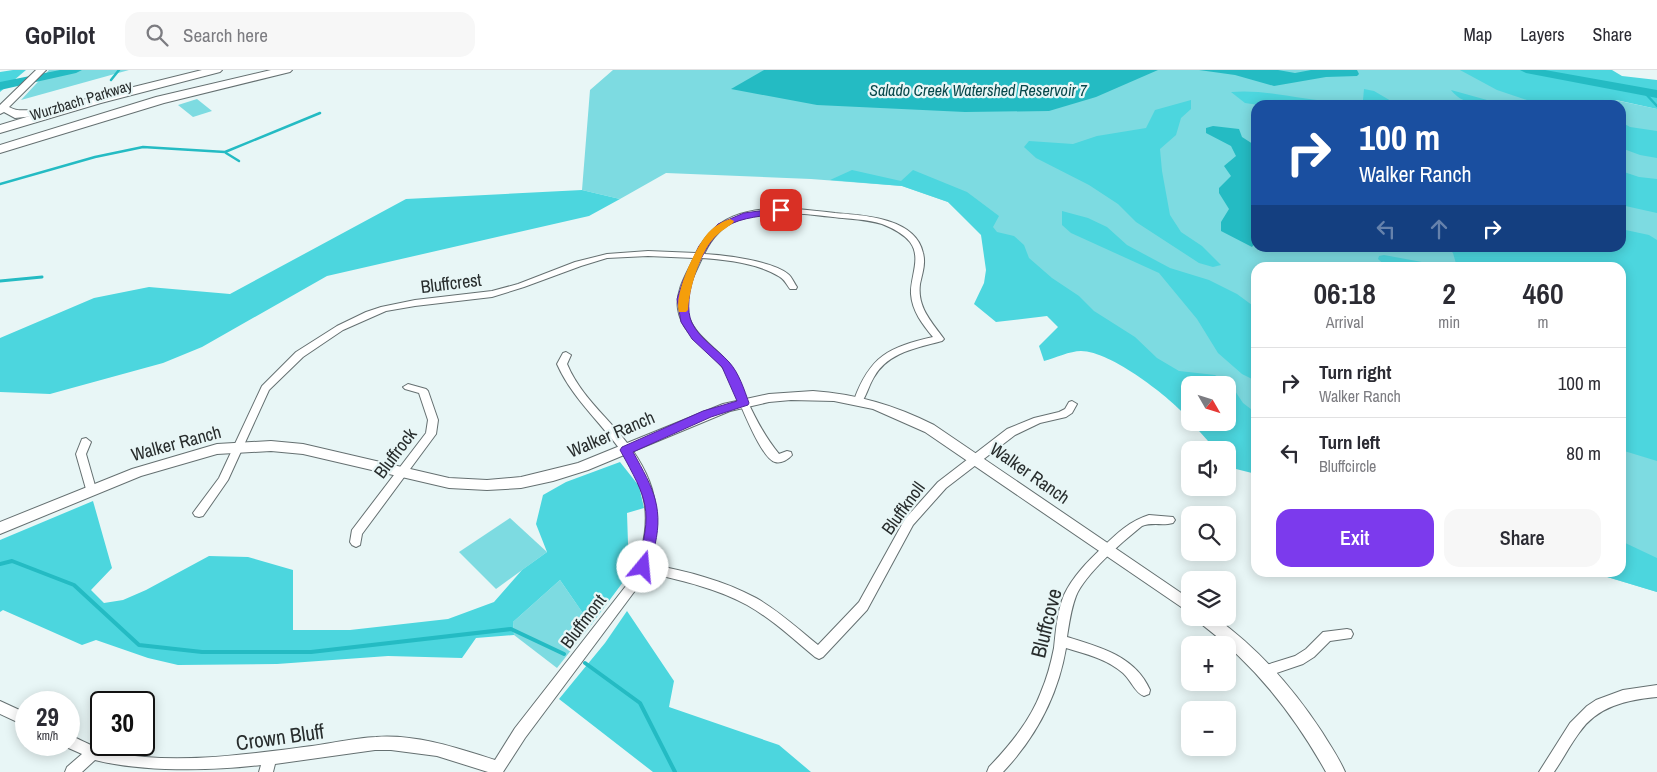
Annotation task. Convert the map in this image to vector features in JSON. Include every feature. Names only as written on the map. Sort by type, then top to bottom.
[{"type":"highway","points":[[13,138],[62,110],[216,70]]},
{"type":"highway","name":"Wurzbach Parkway","points":[[0,135],[13,138],[142,92],[234,70]]},
{"type":"highway","name":"Wurzbach Parkway","points":[[0,142],[123,104],[260,70]]},
{"type":"highway","points":[[0,129],[13,138],[286,70]]},
{"type":"main road","points":[[40,70],[2,110],[24,116],[62,110]]},
{"type":"street","points":[[787,455],[777,460],[772,454],[759,436],[736,382],[726,365],[696,336],[684,314],[684,292],[699,256],[709,237],[722,226],[737,218],[764,212],[788,211],[857,217],[888,224],[909,236],[921,257],[915,293],[916,303],[939,339],[901,349],[881,361],[864,382],[859,400]]},
{"type":"street","name":"Bluffcrest","points":[[199,513],[223,480],[265,388],[276,375],[315,343],[369,314],[403,304],[456,300],[492,294],[534,283],[589,260],[637,253],[699,256],[766,266],[787,276],[793,287]]},
{"type":"street","name":"Bluffmont","points":[[496,770],[520,733],[633,585],[643,567],[652,533],[652,506],[647,488],[626,450],[574,389],[562,364],[566,355]]},
{"type":"street","name":"Bluffrock","points":[[356,542],[356,533],[431,434],[433,420],[424,392],[408,387]]},
{"type":"street","name":"Walker Ranch","points":[[0,528],[137,472],[201,453],[271,446],[303,449],[449,483],[482,486],[511,485],[574,472],[707,414],[744,403],[778,396],[859,400],[897,412],[946,439],[1181,601]]},
{"type":"street","name":"Bluffknoll","points":[[643,567],[683,575],[730,591],[772,616],[819,653],[863,606],[910,522],[924,502],[974,458],[1011,432],[1038,420],[1062,415],[1069,411],[1072,404]]},
{"type":"street","points":[[86,442],[81,454],[92,490]]},
{"type":"street","name":"Bluffcove","points":[[994,772],[1013,753],[1042,707],[1052,683],[1066,610],[1074,588],[1108,551],[1138,523],[1149,519],[1169,520]]},
{"type":"street","points":[[1215,626],[1268,670],[1302,716],[1336,772]]},
{"type":"street","points":[[1268,670],[1299,660],[1310,653],[1327,636],[1347,634]]},
{"type":"street","points":[[1061,641],[1120,662],[1136,674],[1144,690]]},
{"type":"street","points":[[1546,772],[1576,725],[1586,715],[1611,699],[1627,694],[1657,691]]},
{"type":"street","points":[[0,707],[15,714]]},
{"type":"street","name":"Crown Bluff","points":[[102,756],[154,768],[268,766],[374,743],[397,743],[440,749],[496,770]]},
{"type":"street","points":[[72,772],[90,756]]},
{"type":"shaded area","points":[[26,70],[0,92],[0,72]]},
{"type":"shaded area","points":[[49,70],[129,70],[21,100]]},
{"type":"shaded area","points":[[613,70],[1475,70],[1615,100],[1251,100],[1251,252],[1626,252],[1626,102],[1657,109],[1657,592],[1607,577],[1626,577],[1626,262],[1251,262],[1251,438],[1236,428],[1236,376],[1181,376],[1181,379],[1019,270],[948,202],[902,186],[811,179],[666,173],[620,199],[582,190],[590,90]]},
{"type":"shaded area","points":[[1460,70],[1612,70],[1622,76],[1657,80],[1657,109],[1626,102],[1626,100],[1527,100],[1497,90]]},
{"type":"shaded area","points":[[1364,89],[1374,91],[1389,100],[1363,100]]},
{"type":"shaded area","points":[[1451,90],[1487,100],[1462,100]]},
{"type":"shaded area","points":[[1247,91],[1322,100],[1251,100],[1251,104],[1245,103],[1231,92]]},
{"type":"shaded area","points":[[197,99],[212,111],[193,117],[178,105]]},
{"type":"shaded area","points":[[1191,100],[1191,109],[1181,118],[1176,135],[1160,149],[1170,215],[1181,232],[1202,246],[1221,265],[1213,267],[1199,263],[1136,222],[1118,204],[1089,185],[1036,158],[1024,147],[1029,141],[1073,144],[1097,136],[1146,128],[1155,110]]},
{"type":"shaded area","points":[[1626,125],[1657,131],[1657,158],[1626,150]]},
{"type":"shaded area","points":[[852,170],[901,181],[913,170],[967,192],[999,216],[993,227],[997,232],[1014,236],[1024,245],[1029,258],[1052,278],[1079,296],[1094,311],[1135,337],[1157,358],[1179,371],[1216,376],[1181,376],[1181,411],[1140,377],[1094,353],[1077,351],[1044,361],[1039,346],[1058,327],[1047,316],[996,322],[974,304],[984,283],[986,270],[981,235],[948,202],[902,186],[830,180]]},
{"type":"shaded area","points":[[1626,173],[1639,177],[1657,179],[1657,213],[1626,206]]},
{"type":"shaded area","points":[[582,190],[620,199],[589,216],[327,276],[202,347],[163,363],[50,394],[0,392],[0,338],[94,298],[149,287],[230,294],[406,199]]},
{"type":"shaded area","points":[[1062,211],[1088,218],[1107,227],[1127,245],[1170,268],[1209,280],[1237,294],[1251,304],[1251,378],[1242,374],[1218,353],[1197,319],[1159,273],[1071,233],[1062,225]]},
{"type":"shaded area","points":[[1626,230],[1649,235],[1657,240],[1657,461],[1626,452],[1626,262],[1456,262],[1453,253],[1626,252]]},
{"type":"shaded area","points":[[1384,255],[1422,262],[1381,262],[1378,259],[1379,256]]},
{"type":"shaded area","points":[[1236,392],[1243,403],[1251,409],[1251,473],[1236,469],[1236,441],[1208,441],[1199,431],[1236,431]]},
{"type":"shaded area","points":[[620,462],[639,486],[644,508],[627,513],[629,574],[591,625],[560,580],[513,622],[514,635],[476,638],[462,658],[388,656],[277,664],[178,665],[148,658],[96,640],[82,645],[3,610],[0,612],[0,540],[93,501],[112,568],[91,590],[104,603],[123,600],[146,590],[209,556],[248,557],[293,570],[293,630],[350,630],[448,619],[494,602],[522,570],[547,552],[536,524],[543,495],[566,482]]},
{"type":"shaded area","points":[[510,518],[547,552],[496,589],[459,552]]},
{"type":"shaded area","points":[[1626,543],[1657,558],[1657,592],[1607,577],[1626,577]]},
{"type":"shaded area","points":[[560,580],[591,625],[557,668],[514,635],[513,622]]},
{"type":"shaded area","points":[[627,611],[674,681],[669,707],[779,745],[811,772],[653,772],[559,699],[605,643]]},
{"type":"water","name":"Salado Creek Watershed Reservoir 7","points":[[764,70],[1158,70],[1096,97],[1049,111],[965,112],[817,105],[731,89]]},
{"type":"water","points":[[1199,70],[1278,70],[1295,73],[1311,70],[1357,70],[1359,74],[1357,76],[1326,77],[1274,86],[1235,75]]},
{"type":"water","points":[[1213,126],[1239,129],[1242,137],[1251,143],[1251,246],[1221,231],[1221,222],[1229,209],[1219,193],[1219,188],[1231,176],[1224,166],[1236,156],[1231,146],[1206,133],[1206,128]]},
{"type":"waterway","points":[[0,86],[76,70]]},
{"type":"waterway","points":[[111,80],[119,70]]},
{"type":"waterway","points":[[1526,70],[1657,94]]},
{"type":"waterway","points":[[1644,92],[1657,106]]},
{"type":"waterway","points":[[0,184],[95,157],[143,147],[225,152],[320,113]]},
{"type":"waterway","points":[[226,153],[239,161]]},
{"type":"waterway","points":[[0,281],[42,277]]},
{"type":"waterway","points":[[0,564],[12,561],[74,585],[139,645],[202,652],[311,652],[511,629],[564,654]]},
{"type":"waterway","points":[[585,663],[640,703],[675,772]]},
{"type":"slow traffic","points":[[683,310],[682,299],[684,292],[704,246],[713,233],[730,221]]},
{"type":"route","points":[[643,567],[650,547],[653,519],[652,506],[647,488],[626,450],[707,414],[744,403],[736,382],[726,365],[702,343],[686,322],[682,299],[688,281],[709,237],[722,226],[747,215],[781,210]]}]
